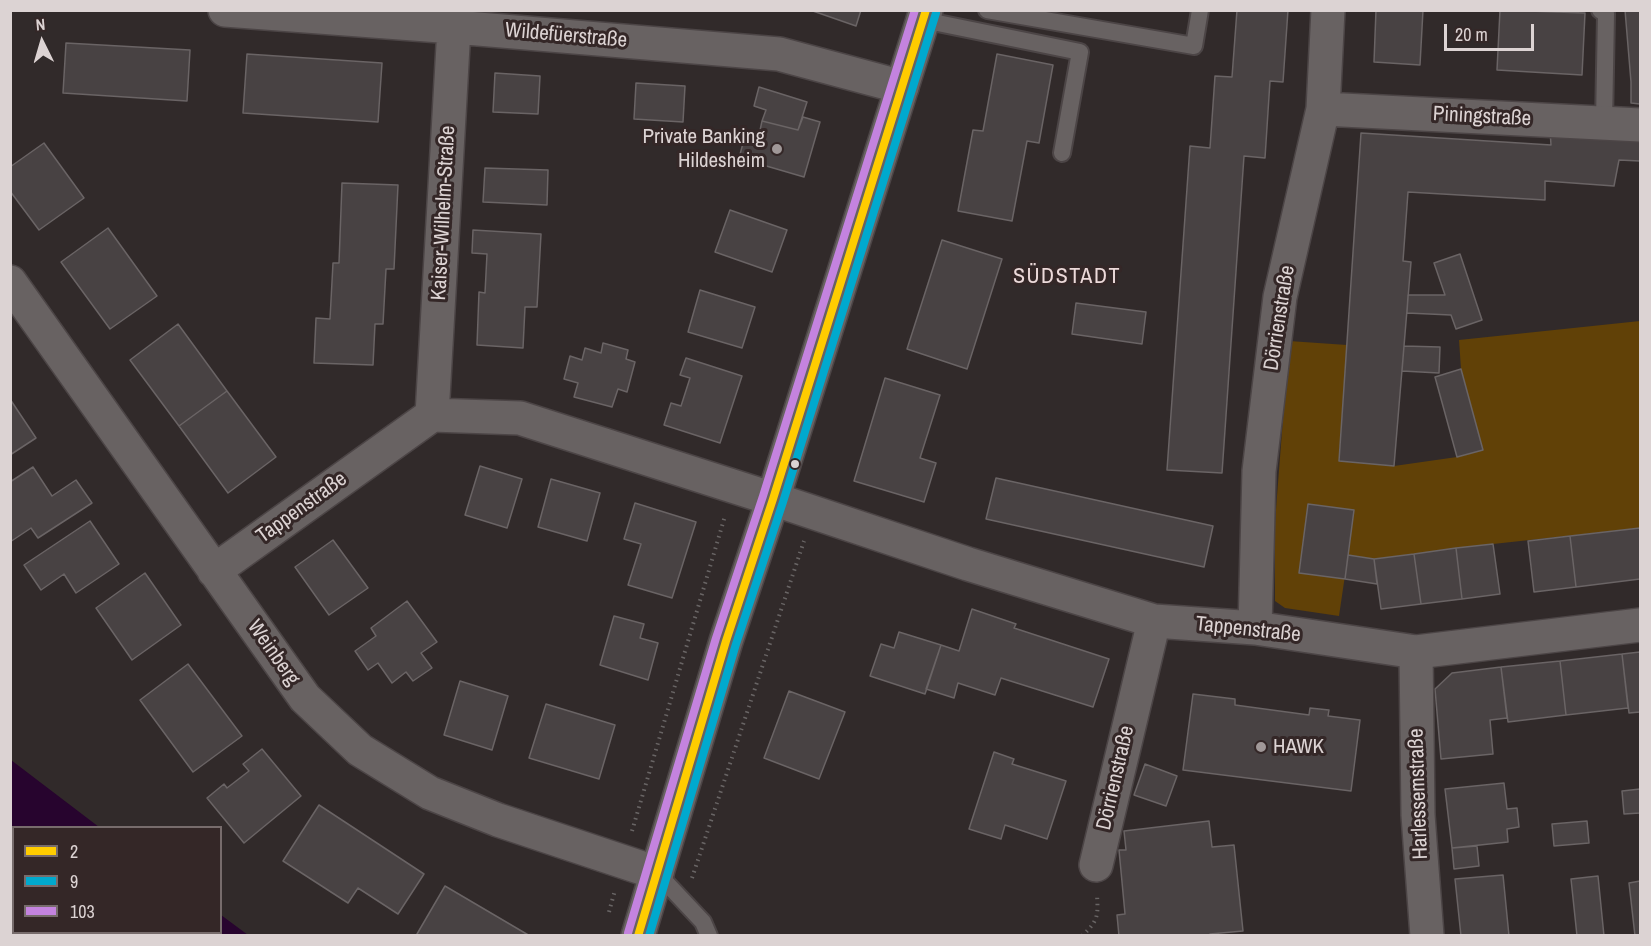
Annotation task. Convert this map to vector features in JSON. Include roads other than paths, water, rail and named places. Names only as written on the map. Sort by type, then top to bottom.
[{"type":"street","name":"Wildefüerstraße","points":[[225,10],[454,19],[779,54],[902,87]]},
{"type":"street","name":"Dörrienstraße","points":[[1255,628],[1259,471],[1280,297],[1323,109],[1328,10]]},
{"type":"street","points":[[638,936],[726,641],[925,15]]},
{"type":"street","name":"Kaiser-Wilhelm-Straße","points":[[432,415],[454,19]]},
{"type":"street","name":"Piningstraße","points":[[1323,109],[1641,124]]},
{"type":"street","name":"Weinberg","points":[[10,282],[305,698],[360,750],[430,793],[498,820],[657,873]]},
{"type":"street","name":"Tappenstraße","points":[[214,571],[432,415],[520,418],[968,564],[1154,621],[1255,628],[1416,652],[1641,625]]},
{"type":"street","name":"Dörrienstraße","points":[[1096,865],[1154,621]]},
{"type":"street","name":"Harlessemstraße","points":[[1416,652],[1418,815],[1427,936]]},
{"type":"lane","points":[[987,10],[1194,46],[1200,10]]},
{"type":"lane","points":[[1600,10],[1606,14],[1604,123]]},
{"type":"lane","points":[[925,15],[1080,52],[1062,153]]},
{"type":"lane","points":[[657,873],[703,922],[709,936]]},
{"type":"place","name":"Private Banking Hildesheim","points":[[777,149]]},
{"type":"place","name":"HAWK","points":[[1261,747]]},
{"type":"district","name":"SÜDSTADT","points":[[1067,277]]}]
